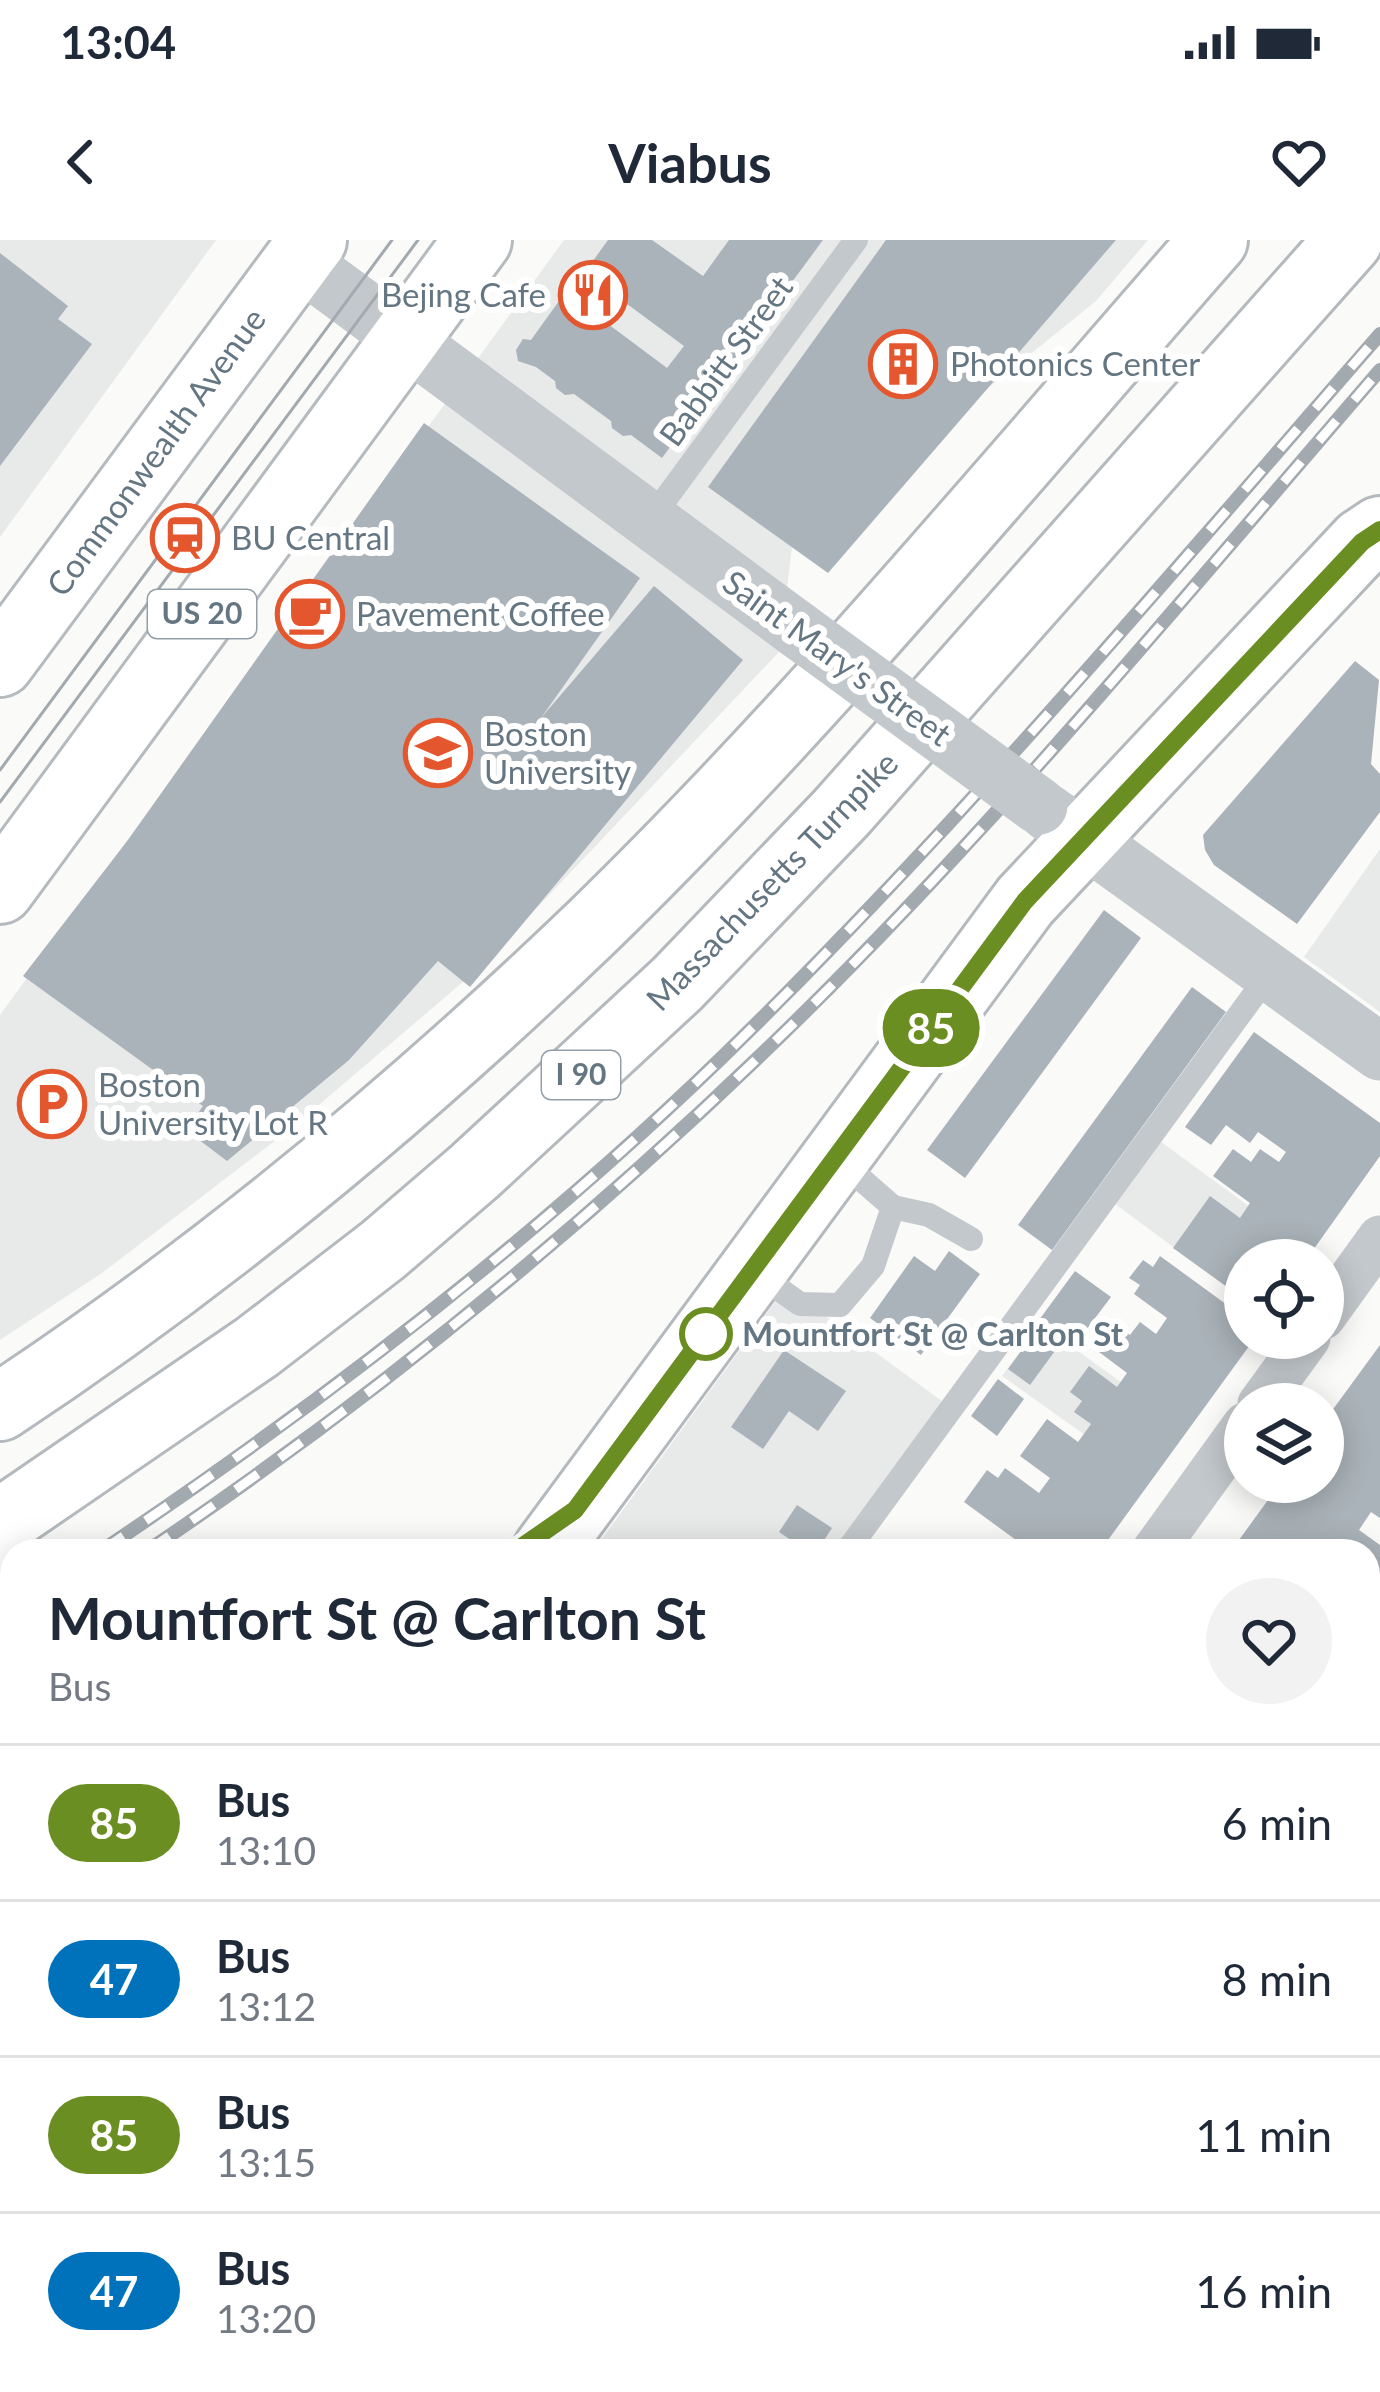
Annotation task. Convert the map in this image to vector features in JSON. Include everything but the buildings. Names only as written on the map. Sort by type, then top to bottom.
[{"type":"main road","name":"US 20","points":[[0,890],[478,240]]},
{"type":"main road","points":[[0,1407],[141,1309],[285,1198],[411,1093],[578,940],[787,722],[1214,240]]},
{"type":"main road","name":"Massachusetts Turnpike","points":[[0,1523],[257,1347],[383,1250],[661,1000],[842,813],[1349,240]]},
{"type":"main road","name":"Commonwealth Avenue","points":[[0,663],[305,250]]},
{"type":"main road","points":[[561,1531],[1025,901],[1062,823],[1380,530]]},
{"type":"street","name":"Saint Mary's Street","points":[[305,250],[404,339],[1380,1052]]},
{"type":"street","points":[[1344,1288],[1380,1238]]},
{"type":"street","points":[[1163,1539],[1224,1454]]},
{"type":"lane","name":"Babbitt Street","points":[[650,520],[856,240]]},
{"type":"lane","points":[[856,1539],[1270,973]]},
{"type":"lane","points":[[836,1157],[893,1207],[929,1215],[971,1239]]},
{"type":"lane","points":[[753,1270],[800,1304],[840,1305],[873,1266],[893,1207]]},
{"type":"shaded area","points":[[0,240],[216,240],[0,537]]},
{"type":"shaded area","name":"Boston University","points":[[564,240],[1148,240],[1096,301],[792,547],[779,652],[484,964],[293,1127],[102,1273],[0,1340],[0,1015]]},
{"type":"shaded area","points":[[1380,849],[1380,1012],[1304,957]]},
{"type":"shaded area","points":[[1149,1133],[1294,1239],[1224,1239],[1224,1284],[1103,1195]]},
{"type":"shaded area","points":[[786,1287],[946,1404],[844,1539],[602,1539]]},
{"type":"shaded area","points":[[1041,1324],[1184,1428],[1147,1479],[1002,1376]]},
{"type":"tram line","points":[[0,770],[392,240]]},
{"type":"tram line","points":[[0,802],[418,240]]},
{"type":"railway","points":[[118,1539],[439,1305],[677,1100],[834,945],[994,774],[1380,334]]},
{"type":"railway","points":[[165,1539],[310,1436],[467,1314],[620,1185],[766,1050],[1004,803],[1380,370]]},
{"type":"bus line","name":"85","points":[[533,1539],[575,1510],[1038,886],[1362,542],[1380,530]]},
{"type":"place","name":"Bejing Cafe","points":[[593,295]]},
{"type":"place","name":"Photonics Center","points":[[903,364]]},
{"type":"place","name":"BU Central","points":[[185,538]]},
{"type":"place","name":"Pavement Coffee","points":[[310,614]]},
{"type":"place","name":"Boston University","points":[[438,753]]},
{"type":"place","name":"Boston University Lot R","points":[[52,1104]]},
{"type":"place","name":"Mountfort St @ Carlton St","points":[[706,1334]]}]
